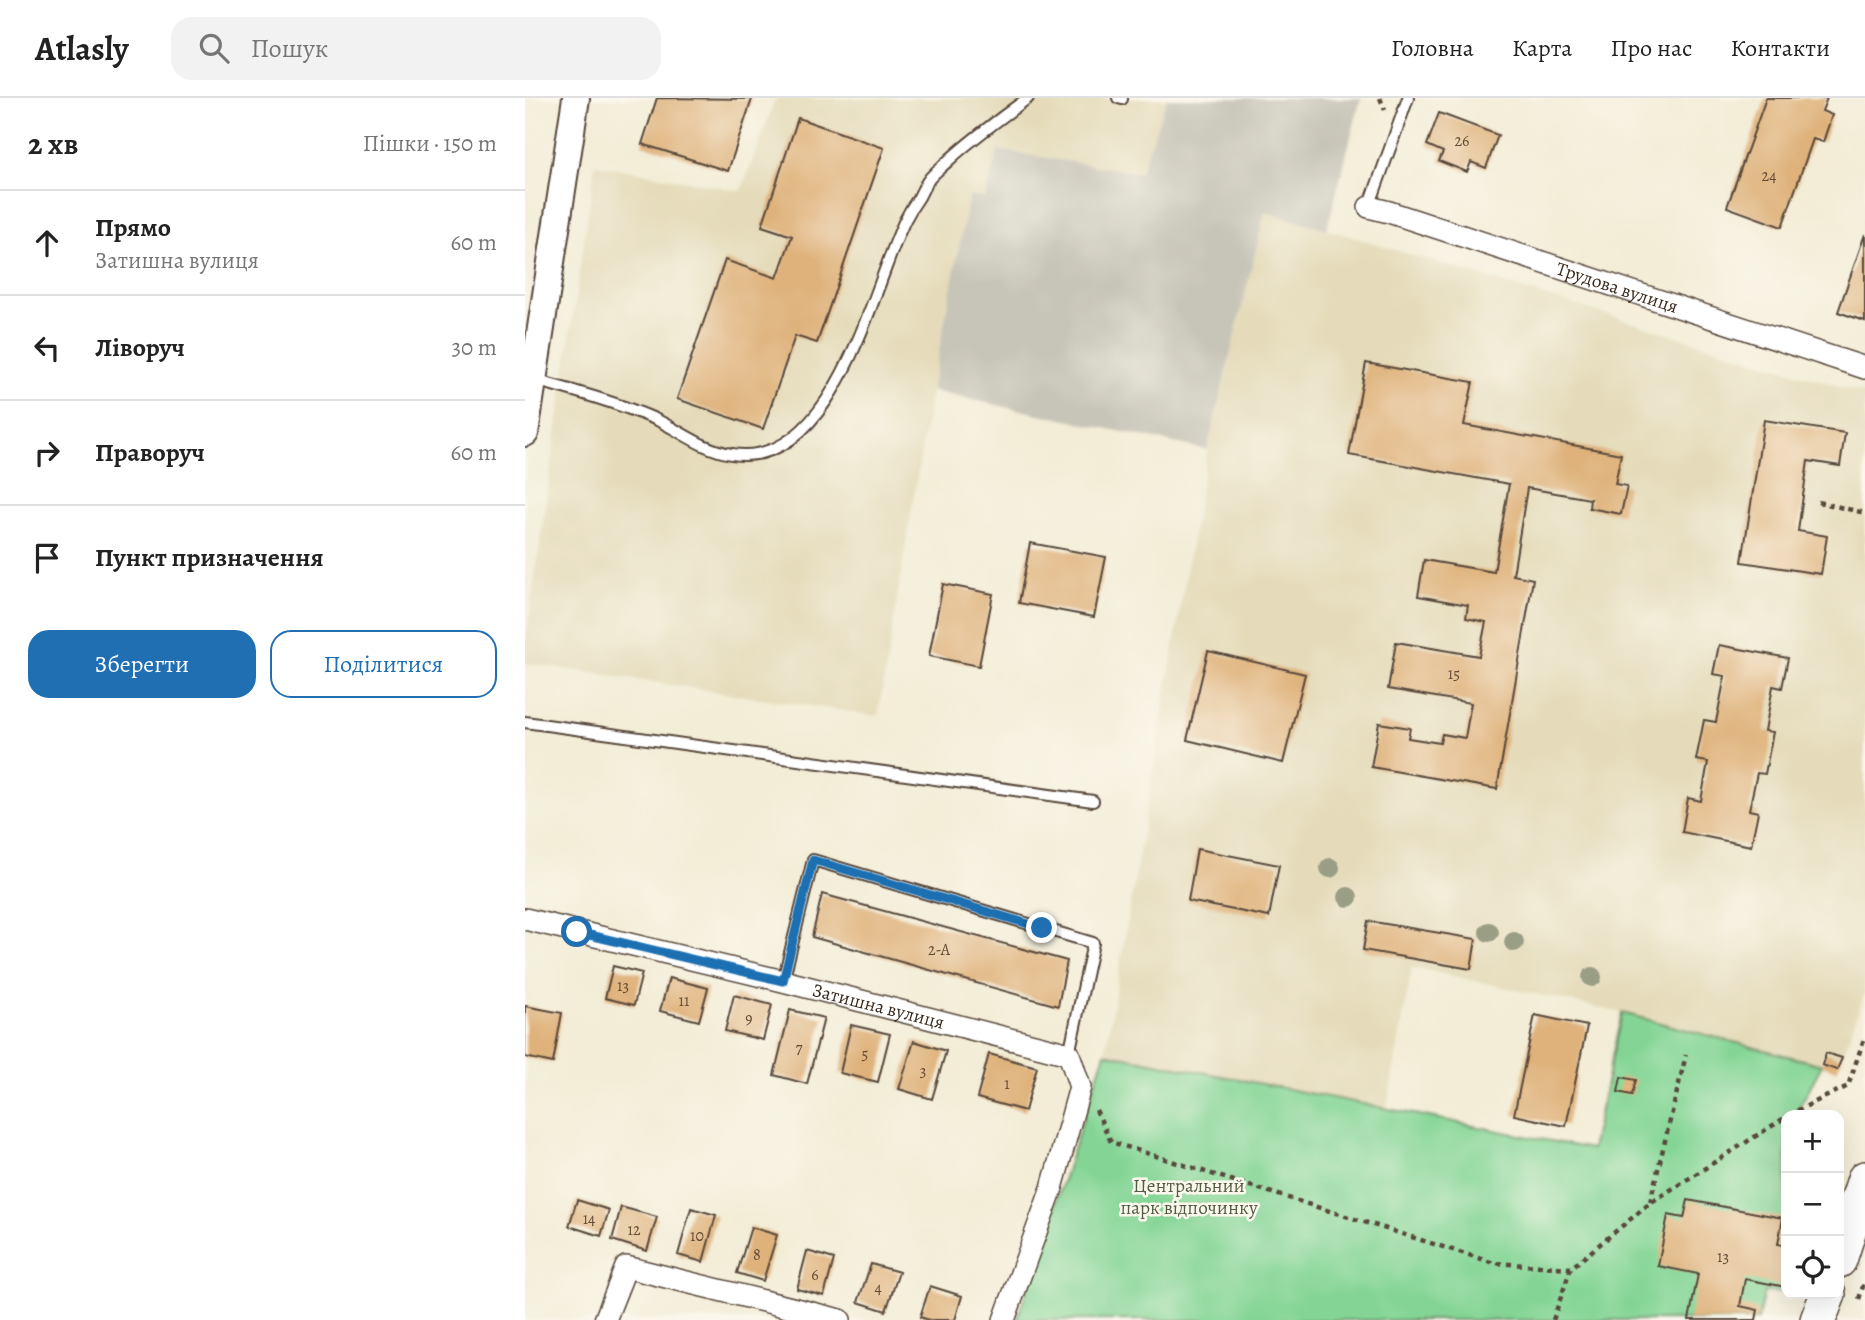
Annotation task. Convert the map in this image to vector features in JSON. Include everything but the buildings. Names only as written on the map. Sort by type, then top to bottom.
[{"type":"main road","points":[[1844,1244],[1865,1179]]},
{"type":"main road","points":[[1818,1320],[1826,1299]]},
{"type":"street","points":[[525,433],[576,98]]},
{"type":"street","name":"Трудова вулиця","points":[[1369,207],[1865,368]]},
{"type":"street","name":"Затишна вулиця","points":[[525,919],[1069,1054]]},
{"type":"street","points":[[1004,1320],[1052,1188],[1080,1087],[1069,1054]]},
{"type":"street","points":[[605,1320],[625,1267],[840,1320]]},
{"type":"lane","points":[[533,380],[631,409],[715,450],[753,454],[789,441],[804,429],[822,407],[849,362],[905,219],[929,179],[968,143],[1028,98]]},
{"type":"lane","points":[[1369,207],[1408,98]]},
{"type":"lane","points":[[525,722],[1093,801]]},
{"type":"lane","points":[[783,981],[813,860],[1093,943],[1069,1054]]},
{"type":"path","points":[[1818,502],[1865,513]]},
{"type":"path","points":[[1799,1110],[1849,1086],[1865,1037]]},
{"type":"path","points":[[1650,1203],[1686,1055]]},
{"type":"path","points":[[1093,1104],[1111,1142],[1494,1263],[1571,1268]]},
{"type":"path","points":[[1552,1320],[1571,1268],[1650,1203],[1781,1120]]},
{"type":"shaded area","points":[[776,98],[1167,98],[1140,173],[998,150],[985,198],[969,196],[931,391],[878,716],[525,663],[525,645],[595,164],[741,191]]},
{"type":"shaded area","points":[[1167,98],[1361,98],[1327,229],[1265,212],[1207,450],[931,391],[969,196],[985,198],[998,150],[1140,173]]},
{"type":"shaded area","points":[[1265,212],[1865,394],[1865,993],[1837,1070],[1622,1013],[1412,967],[1387,1108],[1105,1053],[1207,450]]},
{"type":"green space","name":"Центральний парк відпочинку","points":[[1622,1013],[1822,1065],[1799,1110],[1781,1110],[1781,1293],[1764,1292],[1758,1320],[1017,1320],[1105,1053],[1591,1149]]},
{"type":"route","points":[[577,932],[783,981],[813,860],[1042,928]]}]
